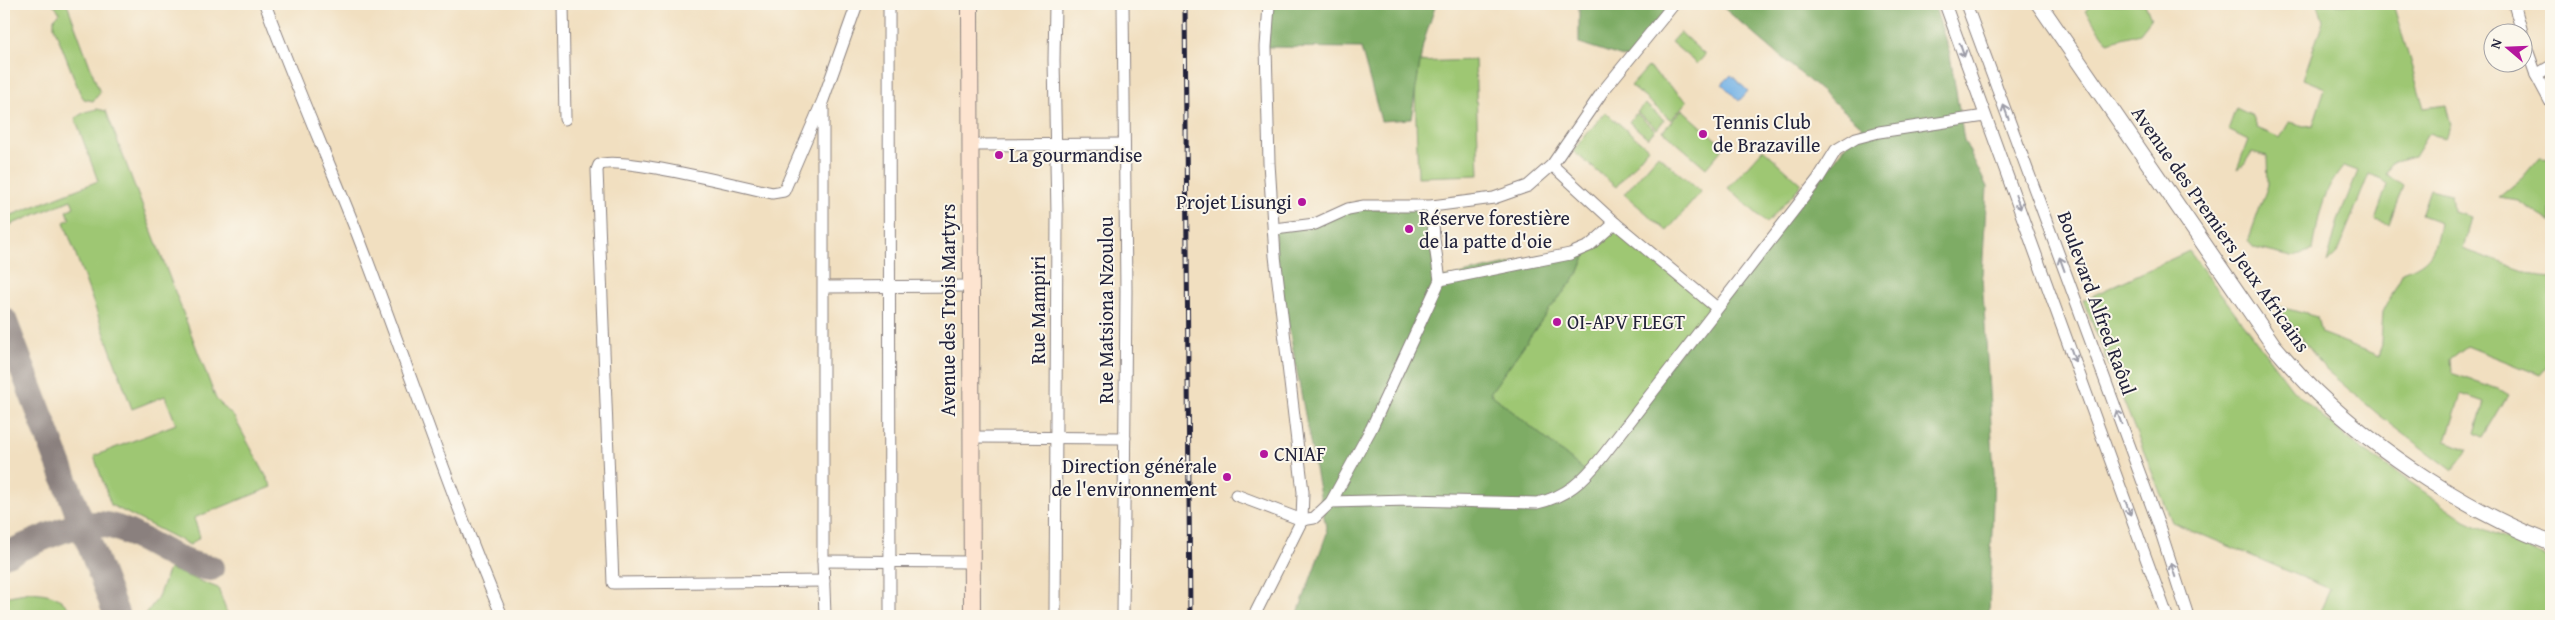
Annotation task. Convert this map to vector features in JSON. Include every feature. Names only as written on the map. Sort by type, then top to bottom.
[{"type":"main road","name":"Avenue des Trois Martyrs","points":[[970,4],[969,286],[972,616]]},
{"type":"street","points":[[265,4],[355,228],[464,526],[502,616]]},
{"type":"street","points":[[563,4],[565,118]]},
{"type":"street","points":[[824,581],[613,583],[597,176],[599,165],[610,162],[778,194],[784,191],[788,186],[823,100],[857,4]]},
{"type":"street","points":[[889,4],[890,287],[888,418],[890,616]]},
{"type":"street","name":"Rue Mampiri","points":[[1055,4],[1055,616]]},
{"type":"street","name":"Rue Matsiona Nzoulou","points":[[1123,4],[1125,438],[1123,616]]},
{"type":"street","points":[[1275,229],[1315,224],[1348,209],[1364,206],[1432,206],[1494,198],[1512,193],[1538,179],[1552,165],[1598,98],[1674,4]]},
{"type":"street","name":"Boulevard Alfred Raôul","points":[[1945,4],[2167,616]]},
{"type":"street","name":"Boulevard Alfred Raôul","points":[[1966,4],[2155,514],[2188,616]]},
{"type":"street","name":"Avenue des Premiers Jeux Africains","points":[[2039,4],[2274,346],[2317,393],[2397,457],[2435,483],[2518,528],[2551,542]]},
{"type":"street","points":[[2514,4],[2519,22]]},
{"type":"street","points":[[1254,616],[1302,520],[1303,492],[1276,256],[1266,47],[1269,5]]},
{"type":"street","points":[[2532,63],[2551,103]]},
{"type":"street","points":[[2536,75],[2551,66]]},
{"type":"street","points":[[823,100],[823,561],[825,616]]},
{"type":"street","points":[[1331,502],[1409,500],[1537,503],[1554,499],[1567,492],[1587,476],[1842,146],[1856,138],[1879,132],[1985,116]]},
{"type":"street","points":[[970,145],[1124,144]]},
{"type":"street","points":[[1552,165],[1615,223],[1716,308]]},
{"type":"street","points":[[1236,495],[1302,520],[1314,518],[1331,502],[1371,429],[1440,280],[1434,239],[1432,206]]},
{"type":"street","points":[[1440,280],[1570,254],[1589,246],[1615,223]]},
{"type":"street","points":[[824,287],[969,286]]},
{"type":"street","points":[[970,437],[1125,438]]},
{"type":"street","points":[[823,561],[971,562]]},
{"type":"green space","points":[[53,4],[67,4],[100,93],[93,101],[84,99],[80,93],[54,27],[54,19],[60,13]]},
{"type":"green space","points":[[1266,4],[1436,4],[1423,44],[1411,119],[1381,121],[1361,48],[1266,47]]},
{"type":"green space","points":[[1579,4],[1677,4],[1632,60],[1579,43]]},
{"type":"green space","points":[[1719,4],[1934,4],[1950,55],[1964,140],[1987,187],[1982,276],[1994,473],[1989,616],[1297,616],[1327,533],[1275,253],[1275,229],[1348,210],[1432,206],[1440,279],[1589,246],[1578,274],[1549,310],[1490,393],[1586,472],[1862,126]]},
{"type":"green space","points":[[2093,4],[2145,4],[2151,19],[2140,33],[2108,42],[2085,11]]},
{"type":"green space","points":[[2318,4],[2393,4],[2424,108],[2446,105],[2451,125],[2445,138],[2428,134],[2414,157],[2390,163],[2386,174],[2403,186],[2389,224],[2375,220],[2387,185],[2380,178],[2369,174],[2337,253],[2327,263],[2338,220],[2358,171],[2344,166],[2330,186],[2322,205],[2313,250],[2292,257],[2254,248],[2248,241],[2268,185],[2267,156],[2252,152],[2244,164],[2237,169],[2248,140],[2228,130],[2236,108],[2253,116],[2257,128],[2280,138],[2289,122],[2304,126],[2313,125],[2325,88],[2303,79],[2323,21]]},
{"type":"green space","points":[[1680,32],[1705,55],[1697,64],[1671,42]]},
{"type":"green space","points":[[1475,60],[1479,175],[1418,177],[1414,62]]},
{"type":"green space","points":[[1648,67],[1687,101],[1671,120],[1631,86]]},
{"type":"green space","points":[[1645,104],[1664,120],[1657,129],[1637,112]]},
{"type":"green space","points":[[97,109],[106,111],[216,399],[234,417],[272,487],[194,518],[200,537],[190,545],[111,505],[94,456],[176,424],[165,396],[132,409],[64,222],[70,219],[66,211],[74,207],[71,200],[5,227],[4,218],[98,181],[75,118],[85,112]]},
{"type":"green space","points":[[1682,109],[1724,147],[1706,168],[1663,131]]},
{"type":"green space","points":[[1605,112],[1648,148],[1616,187],[1573,151]]},
{"type":"green space","points":[[1636,113],[1655,130],[1648,138],[1629,122]]},
{"type":"green space","points":[[1763,149],[1802,184],[1767,223],[1728,188]]},
{"type":"green space","points":[[1658,155],[1701,192],[1667,231],[1624,194]]},
{"type":"green space","points":[[2539,158],[2551,159],[2551,223],[2519,201],[2498,198],[2522,178]]},
{"type":"green space","points":[[2430,189],[2451,194],[2453,212],[2471,217],[2463,249],[2541,277],[2551,278],[2551,362],[2540,375],[2467,346],[2450,359],[2451,373],[2498,389],[2508,395],[2483,437],[2475,433],[2484,402],[2461,394],[2446,441],[2468,450],[2452,470],[2379,415],[2326,370],[2277,306],[2317,317],[2321,333],[2380,356],[2383,312],[2403,272],[2420,264],[2434,248],[2440,222],[2421,215]]},
{"type":"green space","points":[[1615,223],[1717,308],[1586,472],[1490,393],[1549,310],[1578,274],[1589,246]]},
{"type":"green space","points":[[2189,251],[2292,389],[2349,440],[2465,520],[2551,559],[2551,616],[2318,616],[2330,589],[2172,522],[2083,300]]},
{"type":"green space","points":[[169,569],[218,588],[228,616],[144,616],[157,599]]},
{"type":"green space","points":[[30,592],[56,597],[65,604],[74,616],[4,616],[4,597]]},
{"type":"water","points":[[1731,75],[1748,91],[1739,101],[1722,84]]},
{"type":"taxiway","points":[[4,320],[117,616]]},
{"type":"taxiway","points":[[4,555],[63,530],[87,524],[98,524],[126,531],[182,560],[211,568]]},
{"type":"railway","points":[[1185,4],[1190,616]]},
{"type":"place","name":"Tennis Club de Brazaville","points":[[1703,134]]},
{"type":"place","name":"La gourmandise","points":[[999,155]]},
{"type":"place","name":"Projet Lisungi","points":[[1302,202]]},
{"type":"place","name":"Réserve forestière de la patte d'oie","points":[[1409,229]]},
{"type":"place","name":"OI-APV FLEGT","points":[[1557,322]]},
{"type":"place","name":"CNIAF","points":[[1264,454]]},
{"type":"place","name":"Direction générale de l'environnement","points":[[1227,477]]}]
